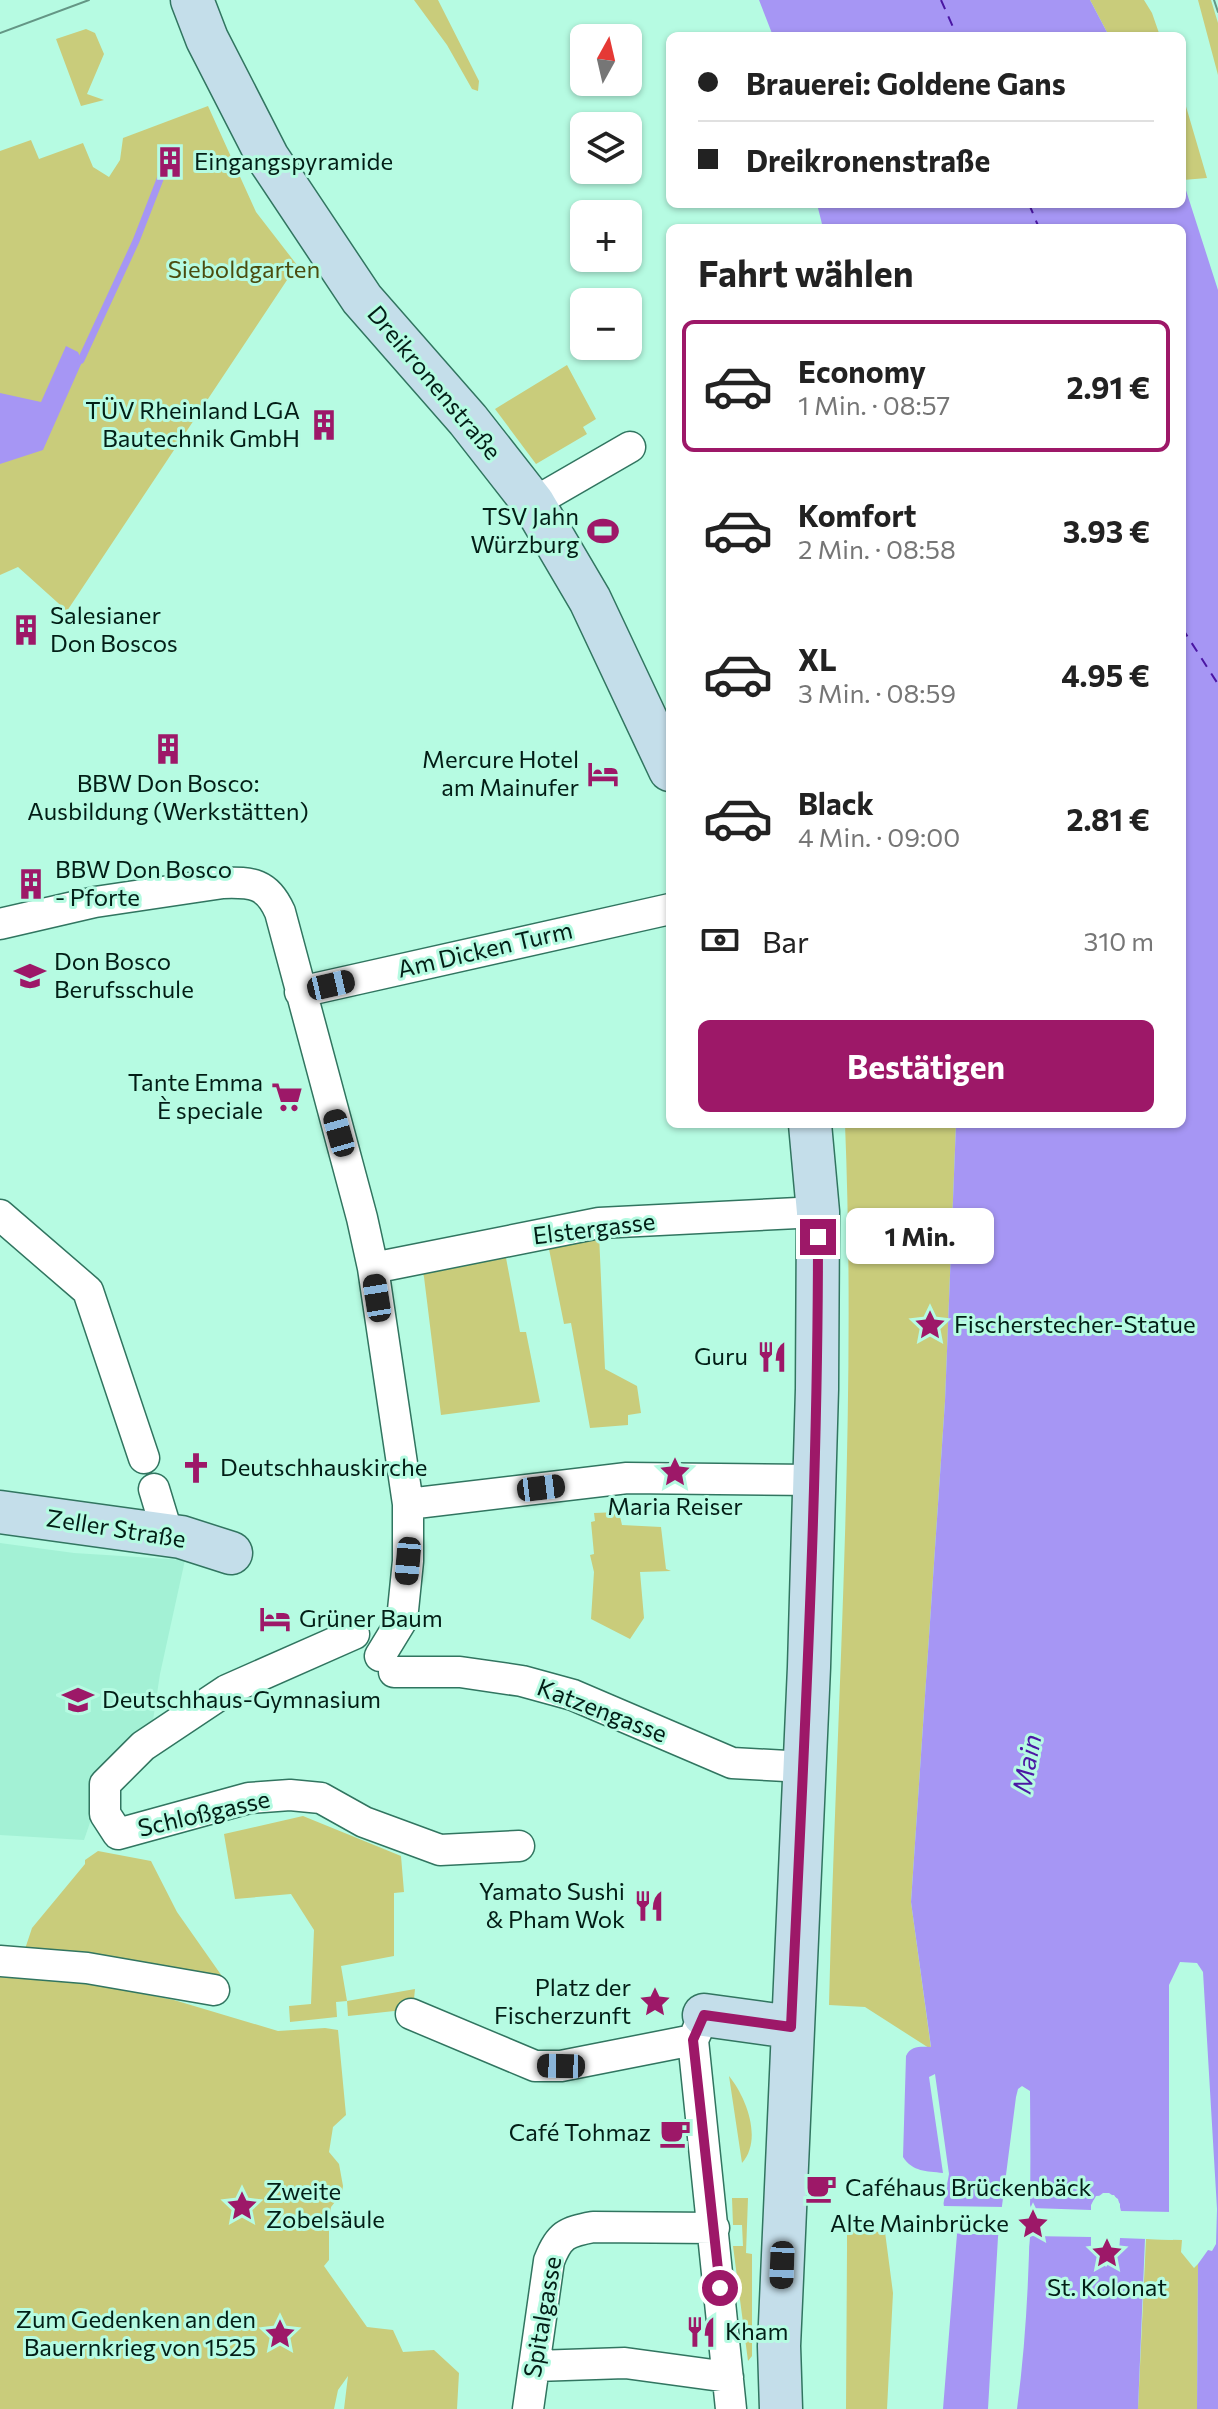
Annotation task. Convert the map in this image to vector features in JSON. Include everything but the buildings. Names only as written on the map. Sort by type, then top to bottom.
[{"type":"main road","name":"Dreikronenstraße","points":[[192,0],[207,39],[268,158],[362,299],[468,420],[533,503],[585,591],[666,762]]},
{"type":"main road","points":[[781,2409],[779,2346],[791,2027],[788,1767],[814,1480],[818,1212],[810,1128]]},
{"type":"main road","name":"Zeller Straße","points":[[0,1512],[191,1539],[231,1553]]},
{"type":"main road","points":[[699,2028],[791,2027]]},
{"type":"street","points":[[533,503],[630,447]]},
{"type":"street","points":[[0,924],[95,902],[183,887],[244,882],[261,887],[273,896],[280,912],[359,1204],[373,1268],[408,1504],[627,1478],[814,1480]]},
{"type":"street","name":"Am Dicken Turm","points":[[300,992],[666,910]]},
{"type":"street","name":"Elstergasse","points":[[373,1268],[599,1223],[818,1212]]},
{"type":"street","points":[[0,1215],[88,1291],[144,1458]]},
{"type":"street","points":[[154,1489],[168,1535]]},
{"type":"street","name":"Katzengasse","points":[[408,1504],[408,1561],[402,1620],[387,1664],[522,1681],[573,1695],[732,1763],[788,1767]]},
{"type":"street","name":"Schloßgasse","points":[[354,1634],[227,1690],[143,1746],[105,1784],[105,1814],[118,1834],[249,1798],[290,1795],[321,1798],[364,1822],[440,1850],[519,1846]]},
{"type":"street","points":[[0,1961],[87,1968],[214,1990]]},
{"type":"street","points":[[411,2014],[535,2066],[561,2066],[699,2028],[731,2409]]},
{"type":"street","name":"Spitalgasse","points":[[528,2409],[549,2261],[557,2241],[575,2230],[593,2227],[714,2228]]},
{"type":"street","points":[[535,2366],[625,2363],[728,2377]]},
{"type":"shaded area","name":"Deutschhaus-Gymnasium","points":[[0,1543],[74,1553],[185,1560],[160,1674],[152,1727],[94,1811],[84,1840],[0,1835]]},
{"type":"green space","points":[[414,0],[438,0],[479,81],[478,91],[472,89],[447,45]]},
{"type":"green space","points":[[1090,0],[1144,0],[1159,32],[1107,32]]},
{"type":"green space","points":[[1198,0],[1211,0],[1218,23],[1218,75]]},
{"type":"green space","points":[[86,29],[95,33],[104,54],[87,94],[104,100],[81,106],[56,39]]},
{"type":"green space","name":"Sieboldgarten","points":[[208,106],[256,212],[297,265],[67,611],[18,567],[0,575],[0,151],[31,140],[39,159],[83,143],[93,167],[109,177],[120,160],[123,138]]},
{"type":"green space","points":[[1186,108],[1207,178],[1186,180]]},
{"type":"green space","points":[[567,365],[596,419],[583,427],[587,434],[536,464],[495,409]]},
{"type":"green space","points":[[845,1128],[956,1128],[945,1401],[911,1902],[931,2048],[865,2007],[829,2005],[847,1454]]},
{"type":"green space","points":[[546,1234],[599,1234],[605,1369],[637,1386],[641,1413],[628,1415],[628,1425],[590,1428],[571,1323],[564,1324]]},
{"type":"green space","points":[[503,1242],[520,1332],[526,1332],[540,1402],[441,1415],[424,1277],[419,1259]]},
{"type":"green space","points":[[619,1512],[622,1525],[661,1527],[666,1569],[671,1571],[640,1572],[644,1618],[630,1639],[591,1619],[594,1572],[590,1555],[594,1554],[591,1522],[595,1521],[594,1513]]},
{"type":"green space","points":[[303,1816],[401,1856],[404,1892],[394,1893],[394,1956],[341,1966],[347,2001],[336,2002],[337,2017],[290,2022],[289,2006],[311,2004],[314,1930],[291,1894],[235,1899],[224,1834]]},
{"type":"green space","points":[[98,1851],[151,1861],[177,1912],[224,1979],[24,1952],[32,1928],[85,1864],[85,1860]]},
{"type":"green space","points":[[0,1975],[98,1985],[174,2000],[278,2031],[338,2030],[346,2115],[333,2127],[329,2152],[339,2164],[343,2186],[342,2193],[331,2207],[329,2260],[324,2266],[367,2327],[393,2330],[403,2352],[434,2350],[459,2373],[457,2409],[344,2409],[348,2376],[338,2390],[334,2409],[0,2409]]},
{"type":"green space","points":[[415,1989],[413,2009],[348,2016],[347,2001]]},
{"type":"green space","points":[[729,2076],[746,2106],[752,2130],[748,2153],[742,2163]]},
{"type":"green space","points":[[732,2198],[748,2198],[746,2253],[752,2254],[752,2356],[748,2361],[733,2246],[743,2246],[742,2225],[733,2225]]},
{"type":"green space","points":[[851,2231],[885,2232],[893,2293],[887,2409],[846,2409],[847,2235]]},
{"type":"green space","points":[[1146,2239],[1182,2240],[1181,2252],[1194,2268],[1198,2264],[1197,2409],[1138,2409]]},
{"type":"water","points":[[759,0],[1090,0],[1107,32],[771,32]]},
{"type":"water","name":"Main","points":[[1186,190],[1218,290],[1218,2409],[1197,2409],[1198,2264],[1216,2244],[1217,2209],[1203,1972],[1197,1963],[1180,1962],[1169,1985],[1169,2239],[1145,2239],[1138,2409],[1017,2409],[1028,2290],[1030,2211],[1030,2091],[1022,2086],[1016,2097],[998,2237],[988,2409],[943,2409],[957,2234],[943,2206],[949,2174],[935,2074],[929,2077],[943,2173],[916,2168],[903,2157],[906,2056],[914,2048],[931,2047],[911,1902],[945,1401],[956,1128],[1186,1128],[1186,224],[822,224],[818,208],[1186,208]],"holes":[[[1114,2195],[1120,2204],[1119,2250],[1106,2266],[1091,2249],[1091,2205],[1096,2196]]]},
{"type":"water","points":[[66,346],[78,352],[82,362],[43,450],[0,464],[0,393],[41,402]]},
{"type":"pier","points":[[940,2193],[944,2206],[1004,2207],[1006,2197],[1002,2235],[942,2233],[939,2237]]},
{"type":"pier","points":[[1103,2193],[1109,2193],[1118,2199],[1121,2211],[1173,2212],[1173,2240],[1120,2238],[1119,2250],[1106,2267],[1091,2249],[1091,2237],[1030,2236],[1029,2247],[1024,2253],[1027,2195],[1031,2208],[1091,2210],[1093,2201]],"holes":[[[1104,2197],[1112,2199],[1116,2205],[1115,2248],[1106,2260],[1095,2248],[1095,2206]]]},
{"type":"waterway","points":[[81,360],[136,241],[164,169]]},
{"type":"ferry route","points":[[941,0],[955,32]]},
{"type":"ferry route","points":[[1031,208],[1037,224]]},
{"type":"ferry route","points":[[1186,634],[1218,684]]},
{"type":"tram line","points":[[0,33],[89,0]]},
{"type":"tram line","points":[[1214,0],[1218,12]]},
{"type":"place","name":"Eingangspyramide","points":[[170,162]]},
{"type":"place","name":"TÜV Rheinland LGA Bautechnik GmbH","points":[[324,425]]},
{"type":"place","name":"TSV Jahn Würzburg","points":[[603,531]]},
{"type":"place","name":"Salesianer Don Boscos","points":[[26,630]]},
{"type":"place","name":"BBW Don Bosco: Ausbildung (Werkstätten)","points":[[168,749]]},
{"type":"place","name":"Mercure Hotel am Mainufer","points":[[603,774]]},
{"type":"place","name":"BBW Don Bosco - Pforte","points":[[31,884]]},
{"type":"place","name":"Don Bosco Berufsschule","points":[[30,976]]},
{"type":"place","name":"Tante Emma È speciale","points":[[287,1097]]},
{"type":"place","name":"Fischerstecher-Statue","points":[[930,1325]]},
{"type":"place","name":"Guru","points":[[772,1357]]},
{"type":"place","name":"Deutschhauskirche","points":[[196,1468]]},
{"type":"place","name":"Maria Reiser","points":[[675,1472]]},
{"type":"place","name":"Grüner Baum","points":[[275,1619]]},
{"type":"place","name":"Deutschhaus-Gymnasium","points":[[78,1700]]},
{"type":"place","name":"Yamato Sushi & Pham Wok","points":[[649,1906]]},
{"type":"place","name":"Platz der Fischerzunft","points":[[655,2002]]},
{"type":"place","name":"Café Tohmaz","points":[[675,2133]]},
{"type":"place","name":"Caféhaus Brückenbäck","points":[[821,2188]]},
{"type":"place","name":"Zweite Zobelsäule","points":[[242,2206]]},
{"type":"place","name":"Alte Mainbrücke","points":[[1033,2224]]},
{"type":"place","name":"St. Kolonat","points":[[1107,2253]]},
{"type":"place","name":"Kham","points":[[701,2332]]},
{"type":"place","name":"Zum Gedenken an den Bauernkrieg von 1525","points":[[280,2334]]},
{"type":"route","points":[[720,2288],[693,2040],[704,2015],[791,2027],[809,1667],[818,1237]]}]
